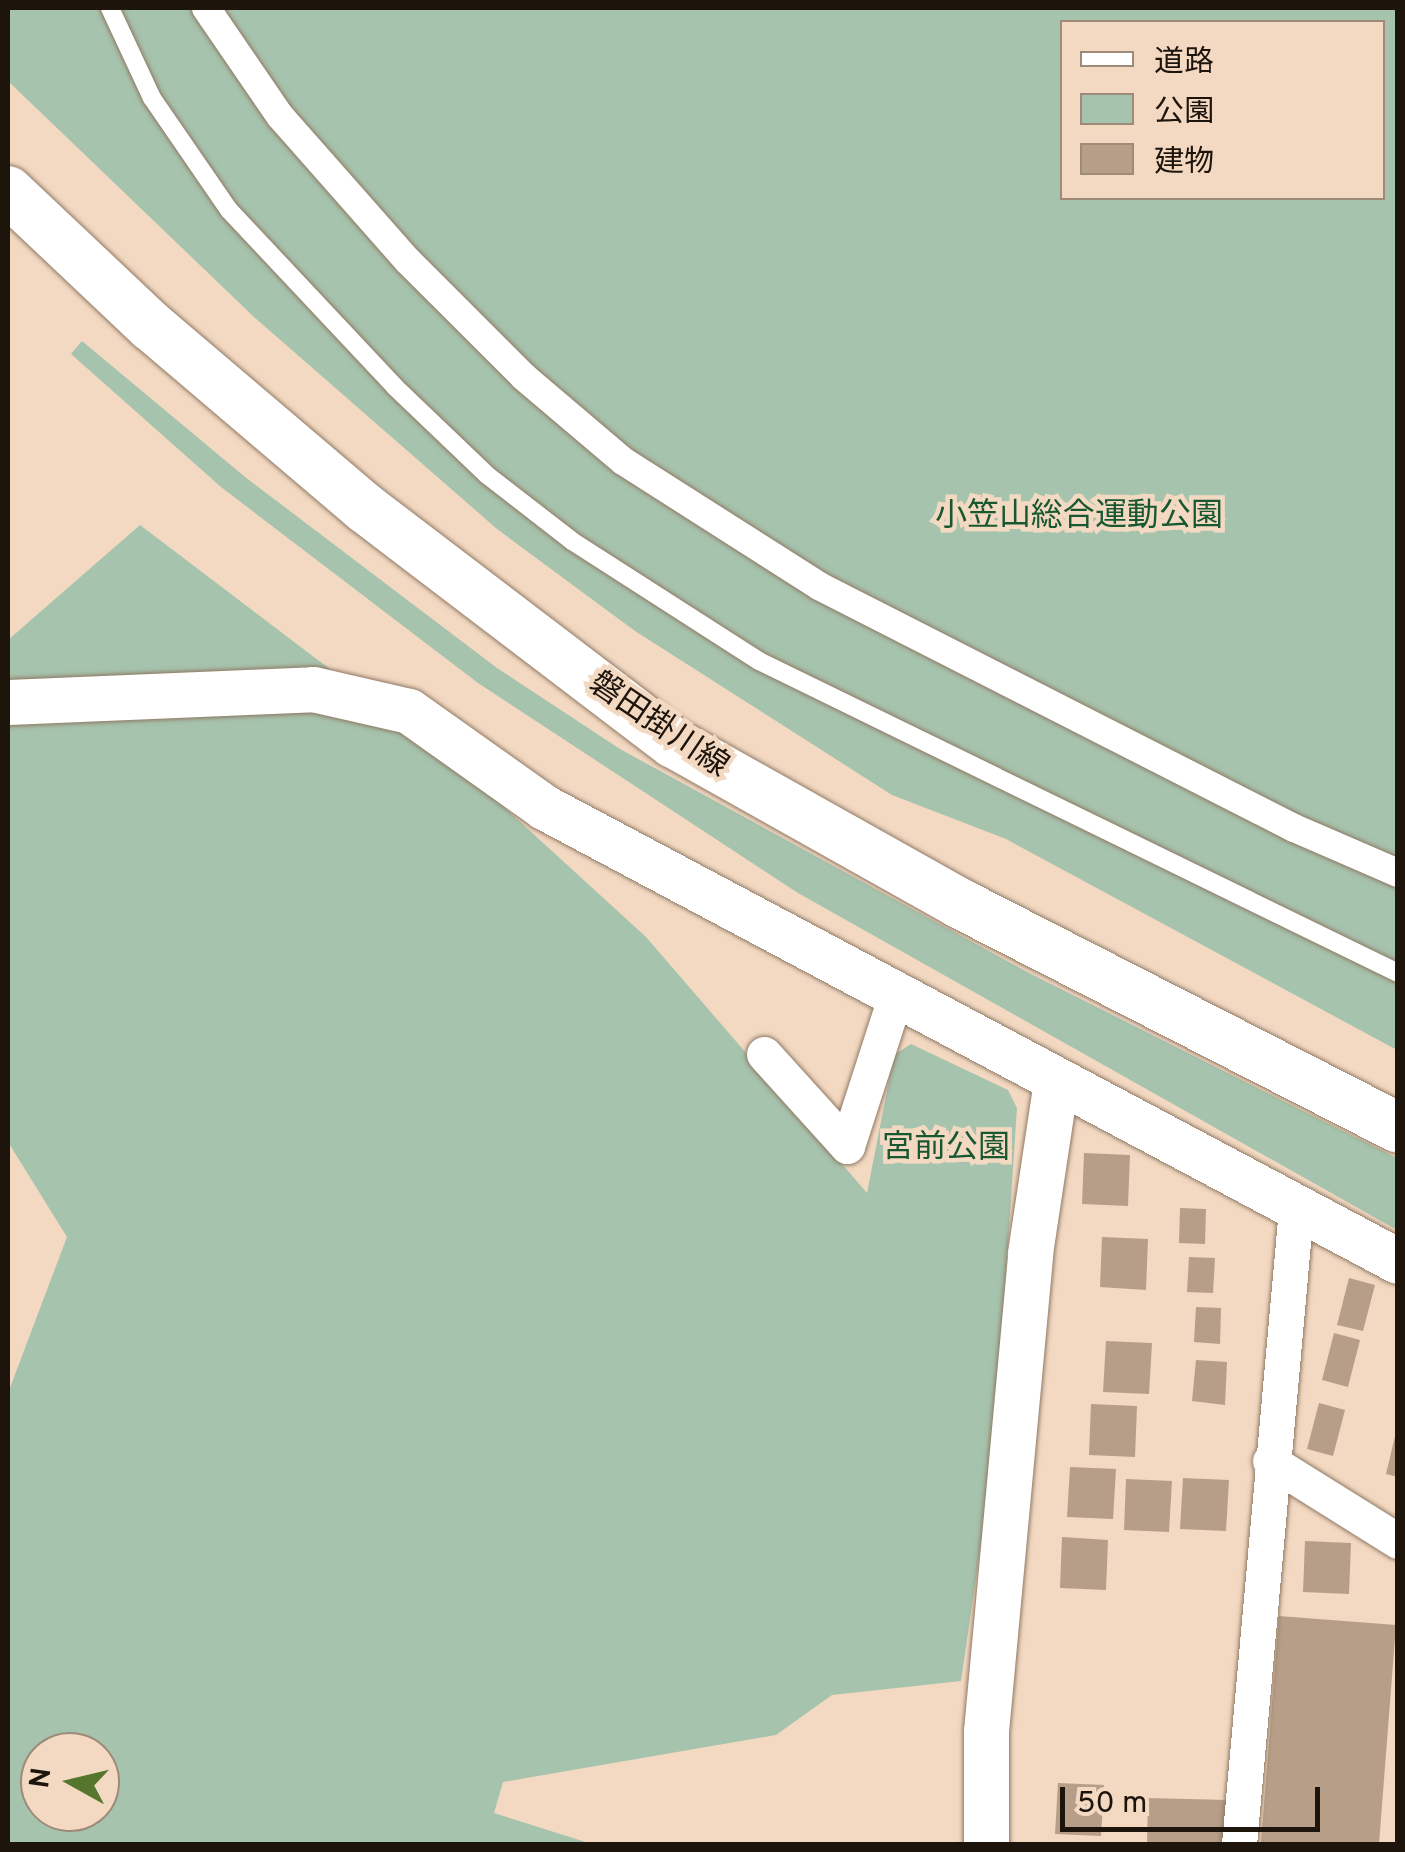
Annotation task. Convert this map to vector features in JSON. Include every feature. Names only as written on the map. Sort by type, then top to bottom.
[{"type":"main road","name":"磐田掛川線","points":[[8,191],[151,326],[366,508],[674,744],[959,903],[1398,1128]]},
{"type":"street","points":[[206,8],[280,116],[408,261],[524,377],[623,461],[819,586],[1294,828],[1398,874]]},
{"type":"street","points":[[8,702],[313,689],[410,710],[544,807],[894,997],[1398,1261]]},
{"type":"street","points":[[764,1054],[847,1146],[894,997]]},
{"type":"street","points":[[986,1844],[986,1731],[1030,1253],[1056,1081]]},
{"type":"street","points":[[1239,1844],[1270,1462],[1296,1209]]},
{"type":"street","points":[[1270,1462],[1398,1540]]},
{"type":"lane","points":[[110,8],[152,98],[228,210],[395,387],[487,476],[572,541],[759,661],[1398,973]]},
{"type":"green space","name":"小笠山総合運動公園","points":[[8,8],[1397,8],[1397,1050],[1006,839],[892,795],[635,631],[497,529],[254,317],[8,81]]},
{"type":"green space","points":[[82,341],[245,477],[497,668],[620,749],[1029,973],[1397,1158],[1397,1230],[798,893],[478,683],[221,487],[71,354]]},
{"type":"green space","name":"宮前公園","points":[[140,525],[468,774],[646,937],[867,1193],[894,1055],[911,1044],[1008,1090],[1017,1108],[1002,1334],[988,1495],[961,1681],[832,1695],[776,1735],[503,1782],[494,1813],[592,1844],[8,1844],[8,1393],[67,1237],[8,1142],[8,640]]},
{"type":"building","points":[[1084,1153],[1130,1155],[1128,1206],[1082,1204]]},
{"type":"building","points":[[1180,1208],[1206,1209],[1205,1244],[1179,1243]]},
{"type":"building","points":[[1102,1237],[1148,1239],[1146,1290],[1100,1287]]},
{"type":"building","points":[[1189,1257],[1215,1258],[1213,1293],[1187,1292]]},
{"type":"building","points":[[1349,1278],[1375,1285],[1363,1331],[1337,1325]]},
{"type":"building","points":[[1196,1307],[1221,1308],[1220,1344],[1194,1342]]},
{"type":"building","points":[[1334,1333],[1360,1340],[1348,1387],[1322,1380]]},
{"type":"building","points":[[1106,1341],[1152,1343],[1149,1394],[1103,1392]]},
{"type":"building","points":[[1196,1360],[1227,1362],[1225,1405],[1192,1401]]},
{"type":"building","points":[[1319,1403],[1345,1410],[1333,1456],[1307,1449]]},
{"type":"building","points":[[1091,1404],[1137,1406],[1135,1457],[1089,1455]]},
{"type":"building","points":[[1398,1433],[1398,1477],[1386,1474]]},
{"type":"building","points":[[1070,1467],[1116,1469],[1113,1519],[1067,1517]]},
{"type":"building","points":[[1183,1478],[1229,1480],[1226,1531],[1180,1529]]},
{"type":"building","points":[[1126,1479],[1172,1481],[1169,1532],[1124,1530]]},
{"type":"building","points":[[1062,1537],[1108,1540],[1106,1590],[1060,1588]]},
{"type":"building","points":[[1305,1541],[1351,1543],[1349,1594],[1303,1592]]},
{"type":"building","points":[[1279,1616],[1396,1625],[1379,1844],[1261,1842]]},
{"type":"building","points":[[1058,1783],[1104,1785],[1101,1836],[1055,1834]]},
{"type":"building","points":[[1148,1798],[1228,1800],[1226,1844],[1147,1844]]}]
